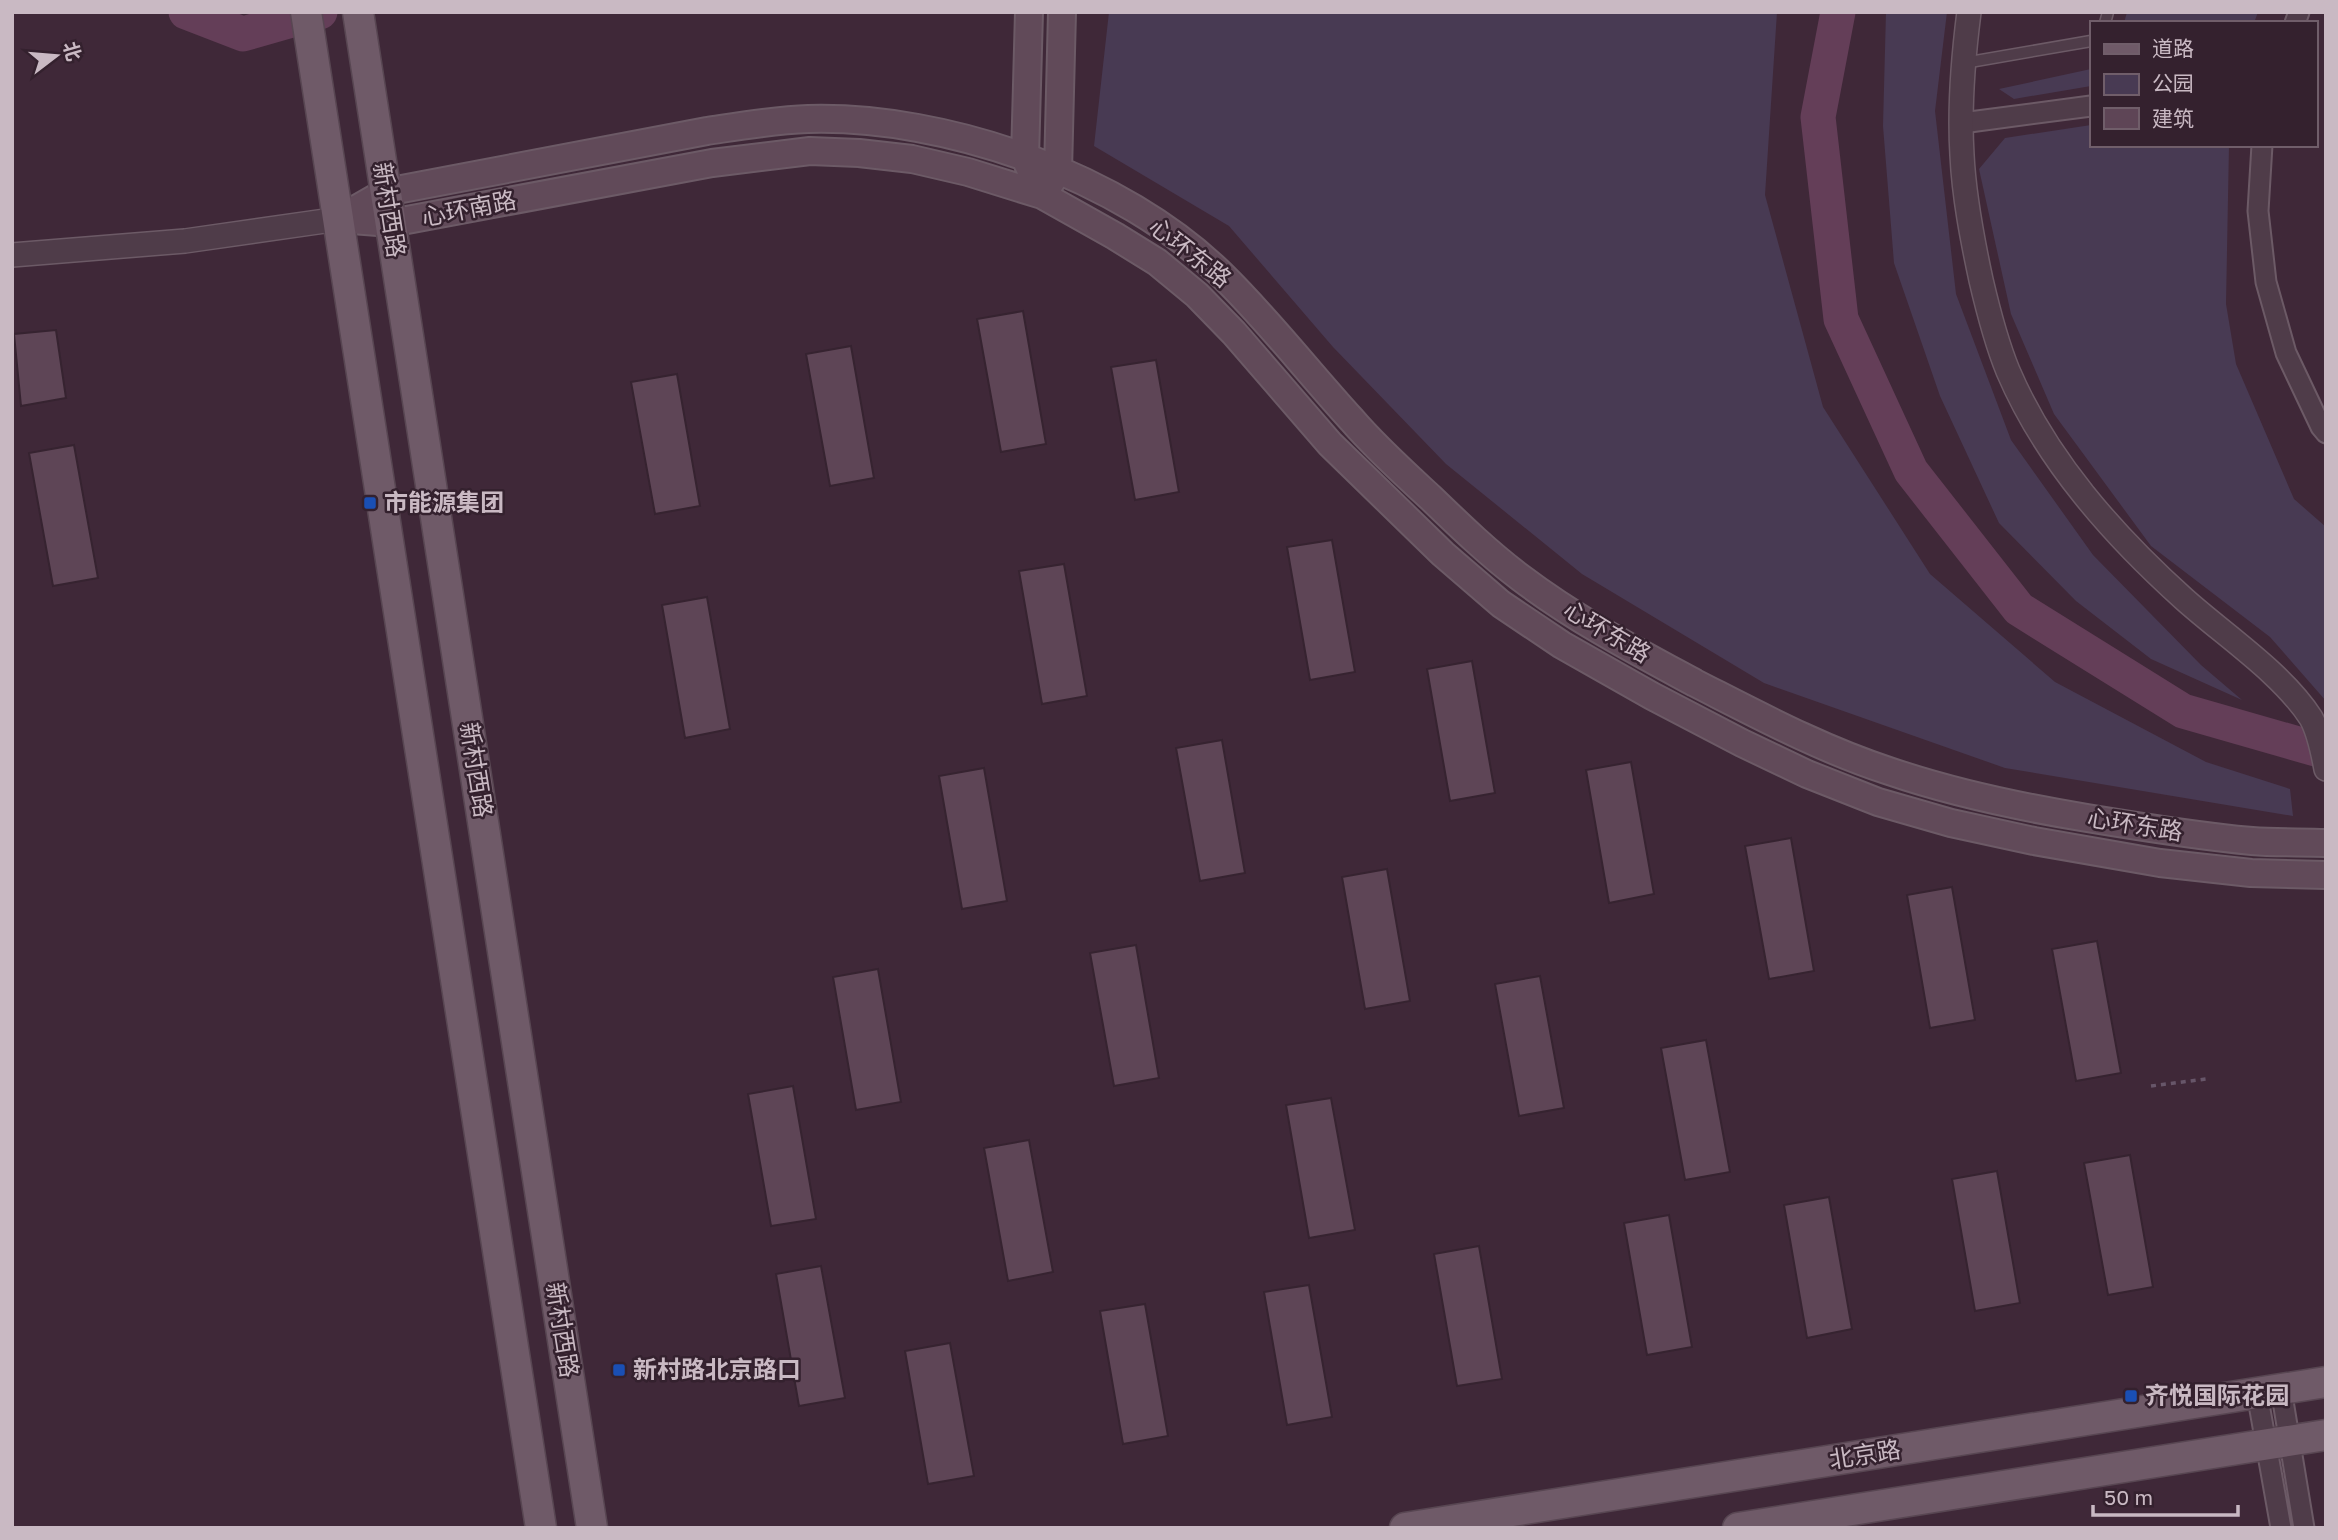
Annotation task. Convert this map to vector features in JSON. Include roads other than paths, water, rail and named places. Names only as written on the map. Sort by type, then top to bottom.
[{"type":"main road","name":"新村西路","points":[[306,12],[541,1528]]},
{"type":"main road","name":"新村西路","points":[[358,12],[592,1528]]},
{"type":"main road","points":[[1029,12],[1025,158],[1042,195]]},
{"type":"main road","points":[[1042,195],[1058,171],[1062,12]]},
{"type":"main road","name":"心环南路","points":[[339,219],[386,192],[707,131],[808,119],[917,127],[977,141],[1025,158]]},
{"type":"main road","name":"心环南路","points":[[339,219],[391,223],[712,163],[810,151],[912,159],[968,172],[1042,195]]},
{"type":"main road","name":"心环东路","points":[[1025,158],[1102,192],[1175,236],[1218,271],[1257,311],[1354,423],[1464,530],[1521,578],[1560,605],[1668,668],[1819,744],[1888,771],[1959,791],[2040,810],[2164,831],[2253,841],[2326,843]]},
{"type":"main road","name":"心环东路","points":[[1042,195],[1157,262],[1197,295],[1350,464],[1443,554],[1501,604],[1562,645],[1652,696],[1807,774],[1878,802],[1951,823],[2160,863],[2251,873],[2326,875]]},
{"type":"main road","name":"北京路","points":[[1405,1528],[2326,1382]]},
{"type":"main road","points":[[1738,1528],[2326,1435]]},
{"type":"street","points":[[1969,12],[1963,63],[1962,155],[1970,226],[1986,302],[2008,370],[2039,430],[2081,493],[2136,555],[2287,689],[2311,720],[2324,755],[2326,769]]},
{"type":"street","points":[[1962,123],[2090,106]]},
{"type":"street","points":[[2262,147],[2258,211],[2266,282],[2286,353],[2326,433]]},
{"type":"street","points":[[12,255],[185,241],[339,219]]},
{"type":"street","points":[[2326,870],[2326,875]]},
{"type":"street","points":[[2269,1391],[2278,1442],[2304,1528]]},
{"type":"street","points":[[2278,1442],[2281,1528]]},
{"type":"lane","points":[[1963,63],[2090,41]]},
{"type":"waterway","points":[[186,12],[243,34],[320,12]]},
{"type":"waterway","points":[[1838,12],[1818,117],[1841,319],[1911,471],[2019,609],[2183,711],[2326,752]]},
{"type":"place","name":"市能源集团","points":[[370,503]]},
{"type":"place","name":"新村路北京路口","points":[[619,1370]]},
{"type":"place","name":"齐悦国际花园","points":[[2131,1396]]}]
